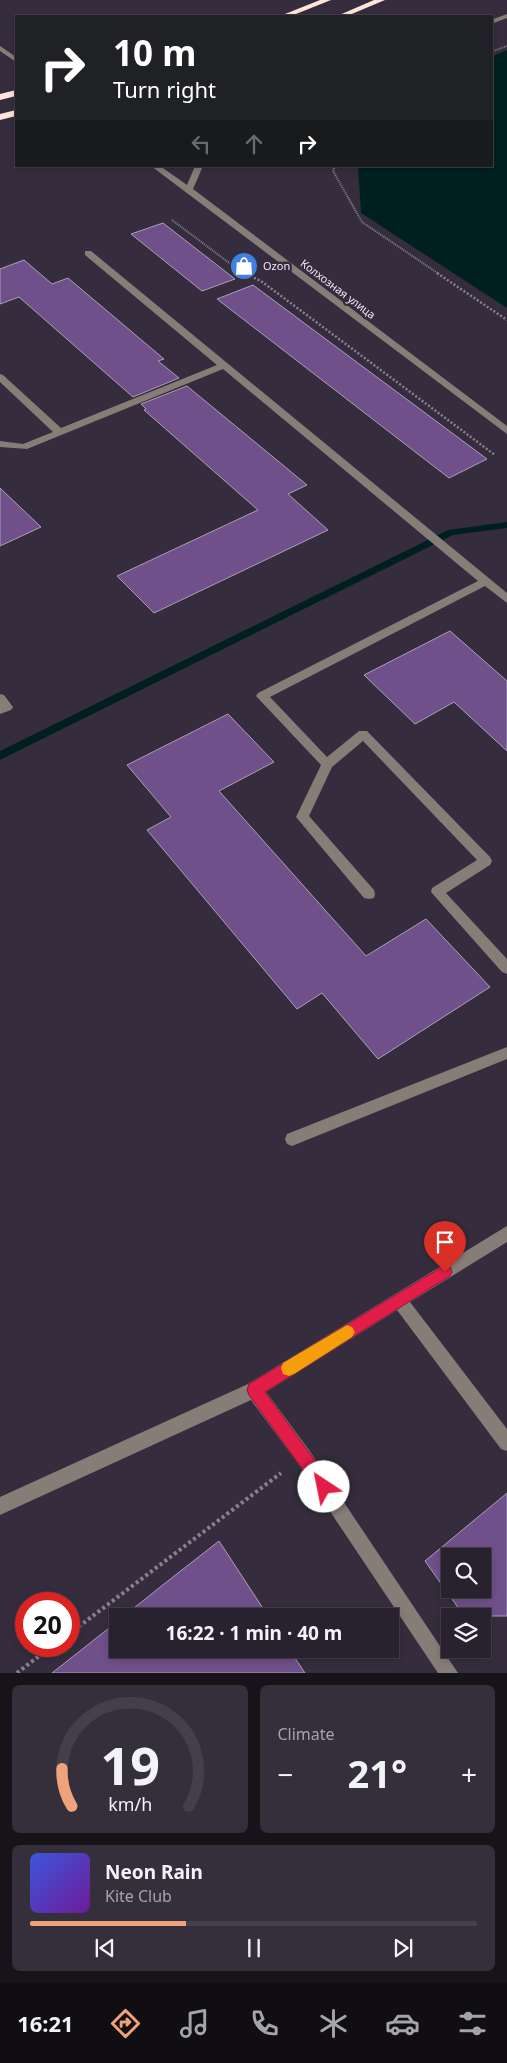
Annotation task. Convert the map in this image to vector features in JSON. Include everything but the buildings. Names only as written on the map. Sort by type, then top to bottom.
[{"type":"highway","points":[[287,15],[327,0]]},
{"type":"highway","points":[[344,15],[381,0]]},
{"type":"highway","points":[[0,97],[15,92]]},
{"type":"highway","points":[[0,117],[15,113]]},
{"type":"street","points":[[493,21],[507,16]]},
{"type":"street","points":[[0,48],[15,59]]},
{"type":"street","name":"Колхозная улица","points":[[156,167],[507,431]]},
{"type":"street","points":[[189,190],[199,167]]},
{"type":"street","points":[[88,253],[222,366],[507,599]]},
{"type":"street","points":[[0,444],[24,447],[222,366]]},
{"type":"street","points":[[0,377],[60,432]]},
{"type":"street","points":[[328,764],[262,696],[486,581]]},
{"type":"street","points":[[0,698],[7,707],[0,710]]},
{"type":"street","points":[[369,894],[302,817],[328,764],[363,734],[486,861],[437,892],[507,968]]},
{"type":"street","points":[[292,1139],[507,1053]]},
{"type":"street","points":[[0,1506],[254,1390],[507,1233]]},
{"type":"street","points":[[399,1300],[507,1443]]},
{"type":"street","points":[[254,1390],[303,1456],[449,1673]]},
{"type":"path","points":[[493,51],[507,46]]},
{"type":"path","points":[[335,167],[333,171],[362,222],[507,320]]},
{"type":"path","points":[[172,220],[246,275],[261,281],[494,455]]},
{"type":"path","points":[[80,1626],[303,1456]]},
{"type":"path","points":[[17,1673],[38,1657]]},
{"type":"shaded area","points":[[507,50],[507,308],[361,213],[358,167],[493,167],[493,56]]},
{"type":"waterway","points":[[0,756],[451,532],[507,525]]},
{"type":"slow traffic","points":[[289,1368],[347,1332]]},
{"type":"place","name":"Ozon","points":[[244,266]]},
{"type":"route","points":[[324,1487],[254,1390],[445,1272]]}]
